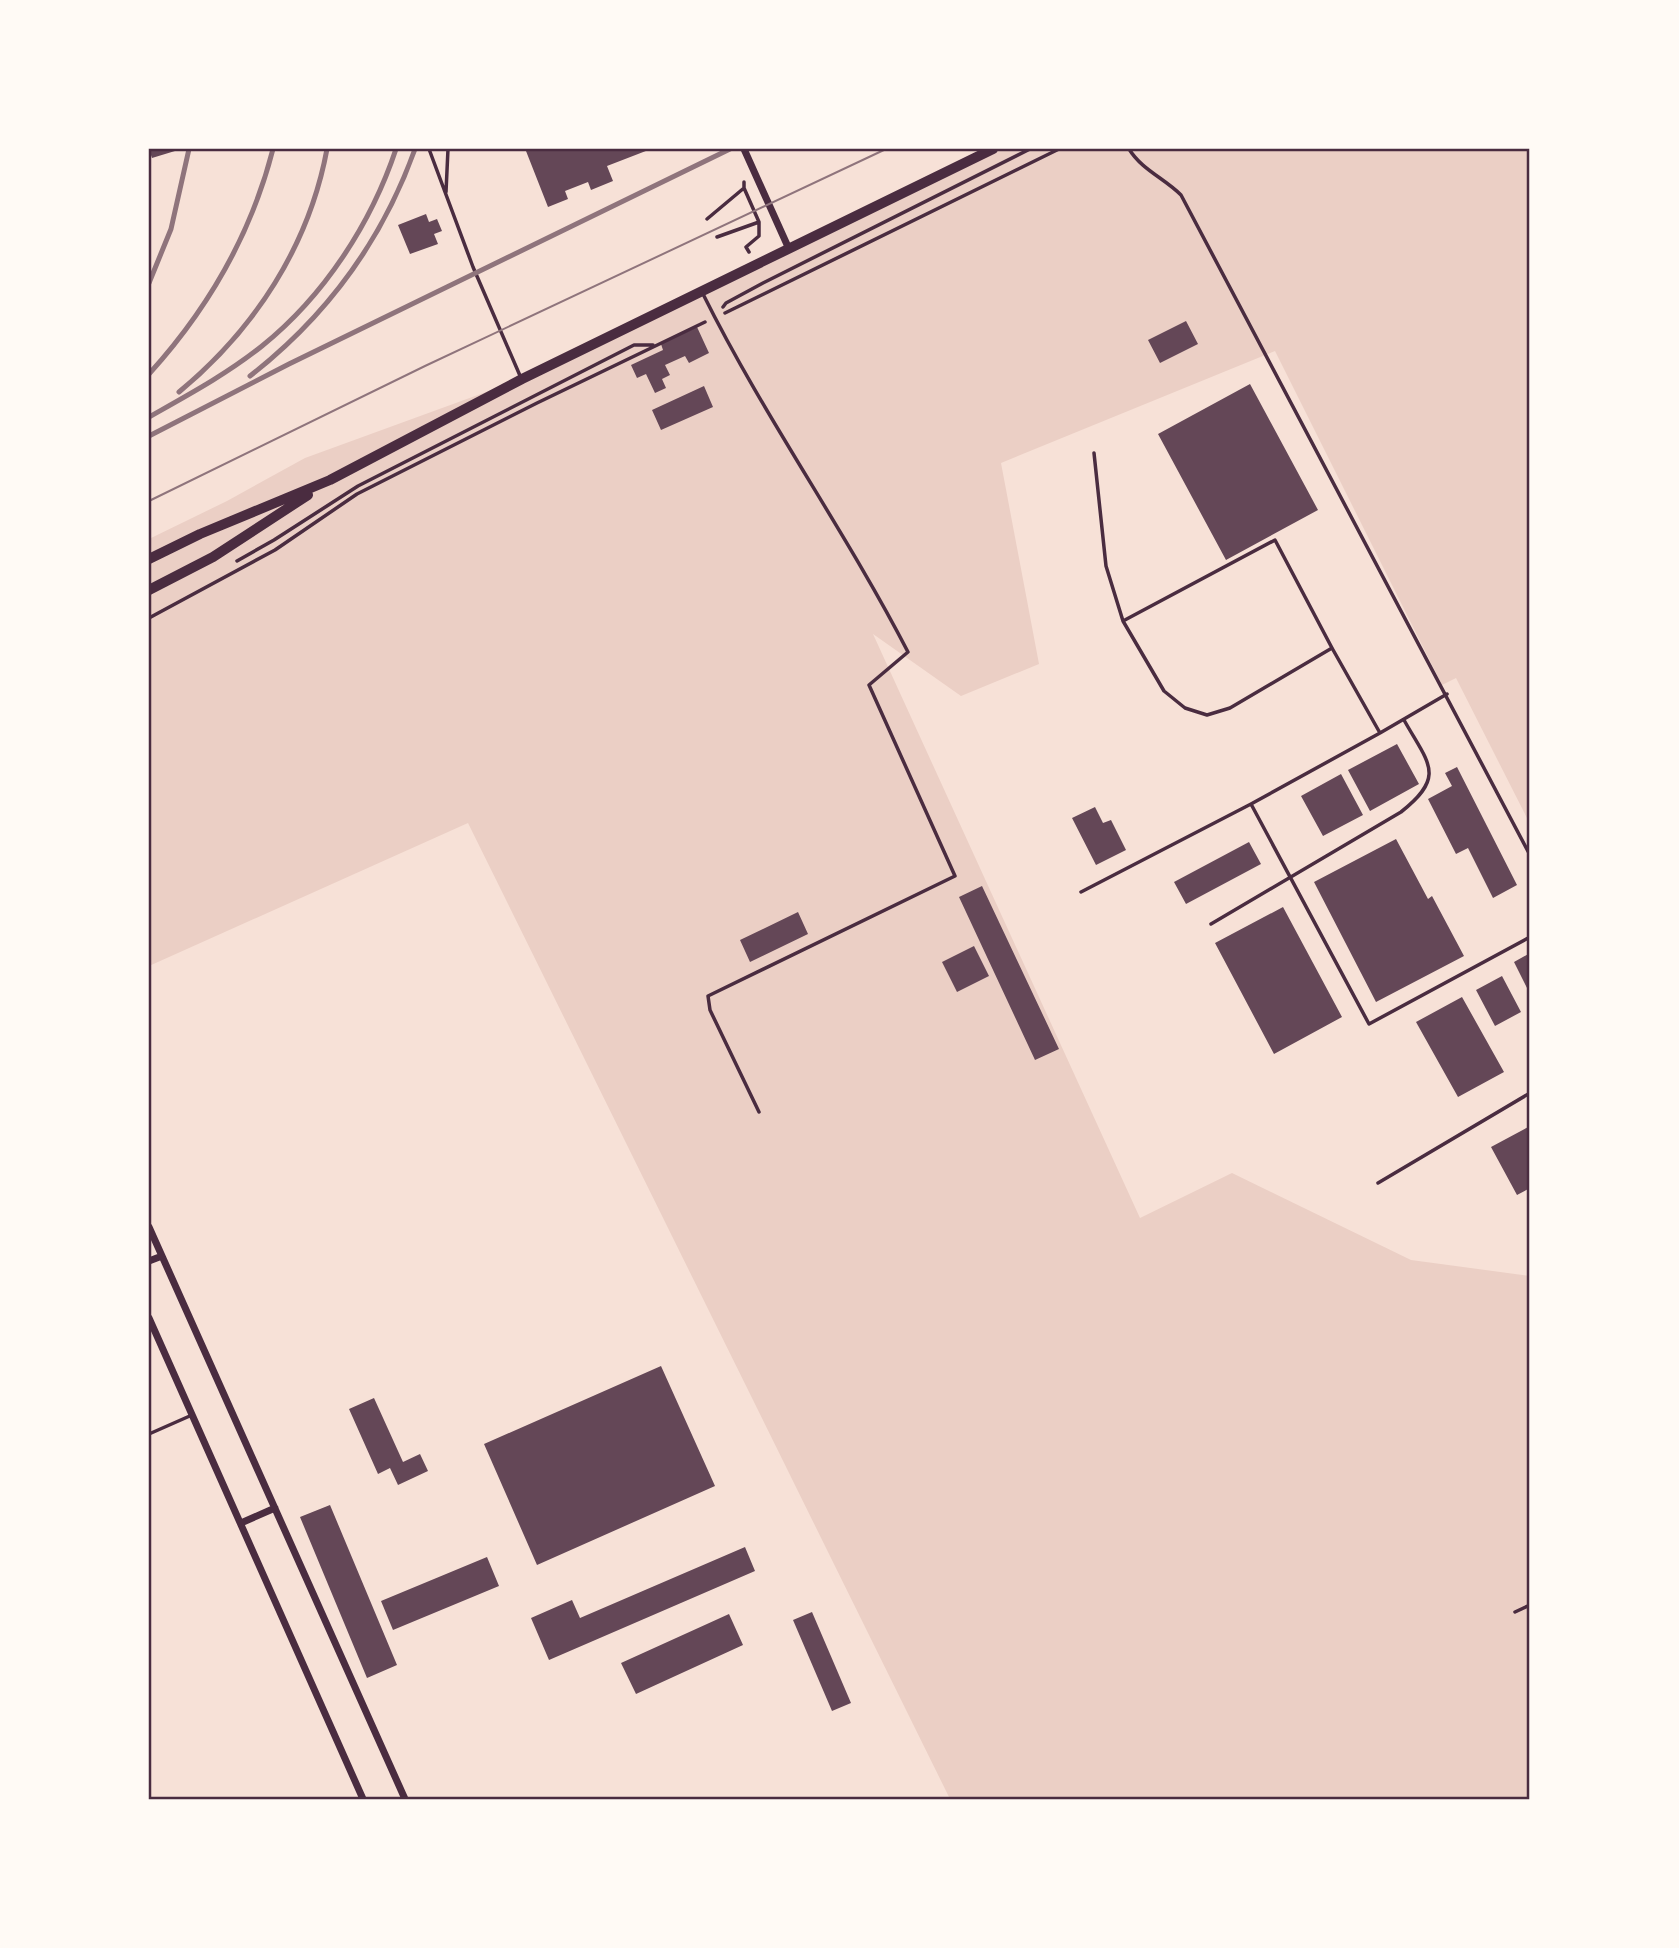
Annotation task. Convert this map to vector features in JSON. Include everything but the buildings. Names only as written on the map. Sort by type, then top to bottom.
[{"type":"main road","points":[[149,559],[200,534],[330,480],[522,379],[993,149]]},
{"type":"main road","points":[[149,590],[213,557],[330,480]]},
{"type":"street","points":[[744,149],[789,249]]},
{"type":"street","points":[[149,1227],[405,1799]]},
{"type":"street","points":[[149,1261],[162,1256]]},
{"type":"street","points":[[149,1318],[363,1799]]},
{"type":"street","points":[[241,1523],[275,1508]]},
{"type":"lane","points":[[429,149],[484,293],[522,379]]},
{"type":"lane","points":[[446,194],[447,149]]},
{"type":"lane","points":[[1129,149],[1144,167],[1168,182],[1181,195],[1530,855]]},
{"type":"lane","points":[[702,292],[875,589],[908,652],[869,685],[955,876],[708,996],[710,1010],[759,1112]]},
{"type":"lane","points":[[1094,453],[1106,566],[1123,621],[1164,691],[1185,708],[1207,715],[1230,708],[1332,648]]},
{"type":"lane","points":[[1123,621],[1275,540],[1380,733]]},
{"type":"lane","points":[[1081,892],[1251,804],[1447,694]]},
{"type":"lane","points":[[1211,924],[1401,812],[1419,797],[1427,786],[1430,775],[1427,761],[1404,720]]},
{"type":"lane","points":[[1251,804],[1369,1024],[1530,937]]},
{"type":"lane","points":[[1378,1183],[1530,1093]]},
{"type":"lane","points":[[149,1434],[192,1414]]},
{"type":"path","points":[[715,317],[726,303],[763,283],[1030,149]]},
{"type":"path","points":[[149,618],[275,550],[356,494],[1059,149]]},
{"type":"path","points":[[743,175],[744,188],[759,222],[759,236],[746,247],[767,293]]},
{"type":"path","points":[[708,219],[744,188]]},
{"type":"path","points":[[716,237],[759,222]]},
{"type":"path","points":[[228,565],[274,540],[358,485],[634,345],[655,345]]},
{"type":"path","points":[[1515,1612],[1530,1605]]},
{"type":"shaded area","points":[[993,149],[1530,149],[1530,824],[1456,678],[1442,685],[1275,351],[1001,463],[1039,664],[961,696],[873,634],[1140,1218],[1232,1173],[1411,1260],[1530,1276],[1530,1799],[950,1799],[468,823],[149,966],[149,539],[227,501],[305,458],[522,379]]},
{"type":"tram line","points":[[149,501],[425,366],[886,149]]},
{"type":"railway","points":[[149,283],[171,229],[189,149]]},
{"type":"railway","points":[[149,374],[190,324],[225,269],[253,211],[273,149]]},
{"type":"railway","points":[[179,392],[232,341],[275,283],[307,219],[319,185],[327,149]]},
{"type":"railway","points":[[149,417],[249,356],[306,305],[343,257],[359,231],[386,177],[396,149]]},
{"type":"railway","points":[[250,376],[304,328],[349,274],[386,215],[415,149]]},
{"type":"railway","points":[[149,436],[289,364],[730,149]]}]
